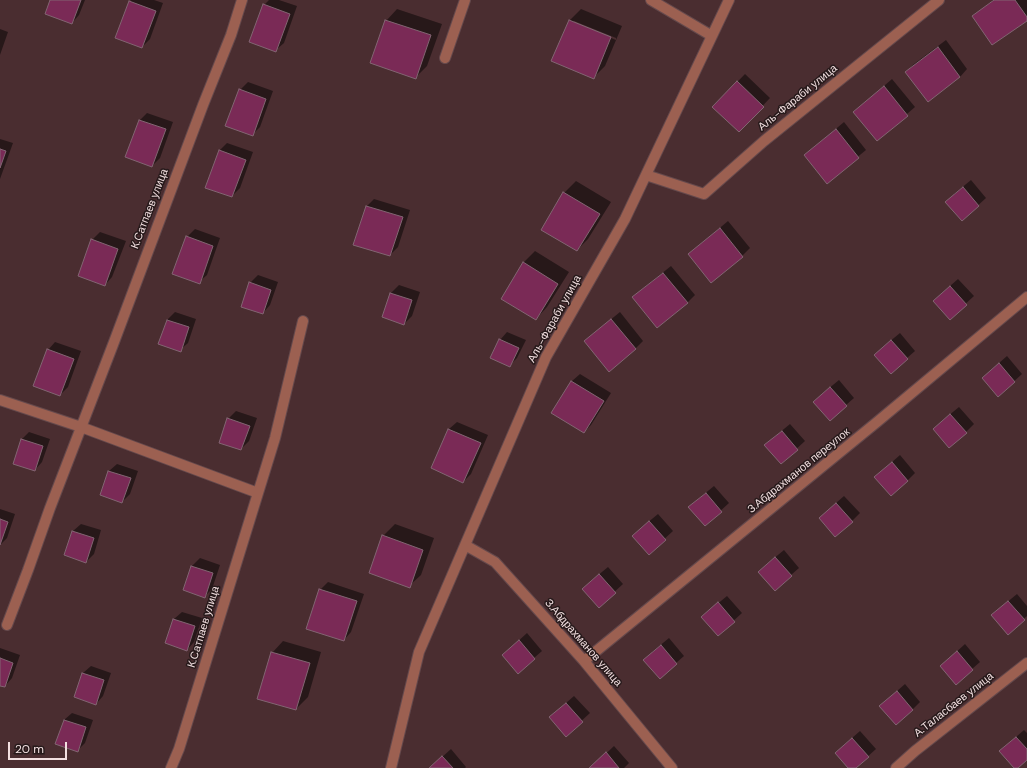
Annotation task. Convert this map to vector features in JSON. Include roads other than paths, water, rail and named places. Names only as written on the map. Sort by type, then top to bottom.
[{"type":"street","name":"К.Сатпаев улица","points":[[7,625],[203,105],[231,35],[242,0]]},
{"type":"street","points":[[445,58],[465,0]]},
{"type":"street","points":[[651,0],[712,36]]},
{"type":"street","name":"Аль-Фараби улица","points":[[465,545],[546,357],[625,219],[729,0]]},
{"type":"street","name":"Аль-Фараби улица","points":[[646,175],[704,194],[770,136],[939,0]]},
{"type":"street","name":"З.Абдрахманов переулок","points":[[584,661],[1027,297]]},
{"type":"street","name":"К.Сатпаев улица","points":[[171,768],[179,749],[275,438],[303,321]]},
{"type":"street","points":[[0,400],[81,427],[258,493]]},
{"type":"street","points":[[390,768],[419,652],[465,545]]},
{"type":"street","name":"З.Абдрахманов улица","points":[[465,545],[495,562],[584,661],[672,768]]},
{"type":"street","name":"А.Таласбаев улица","points":[[896,768],[915,751],[1027,663]]}]
